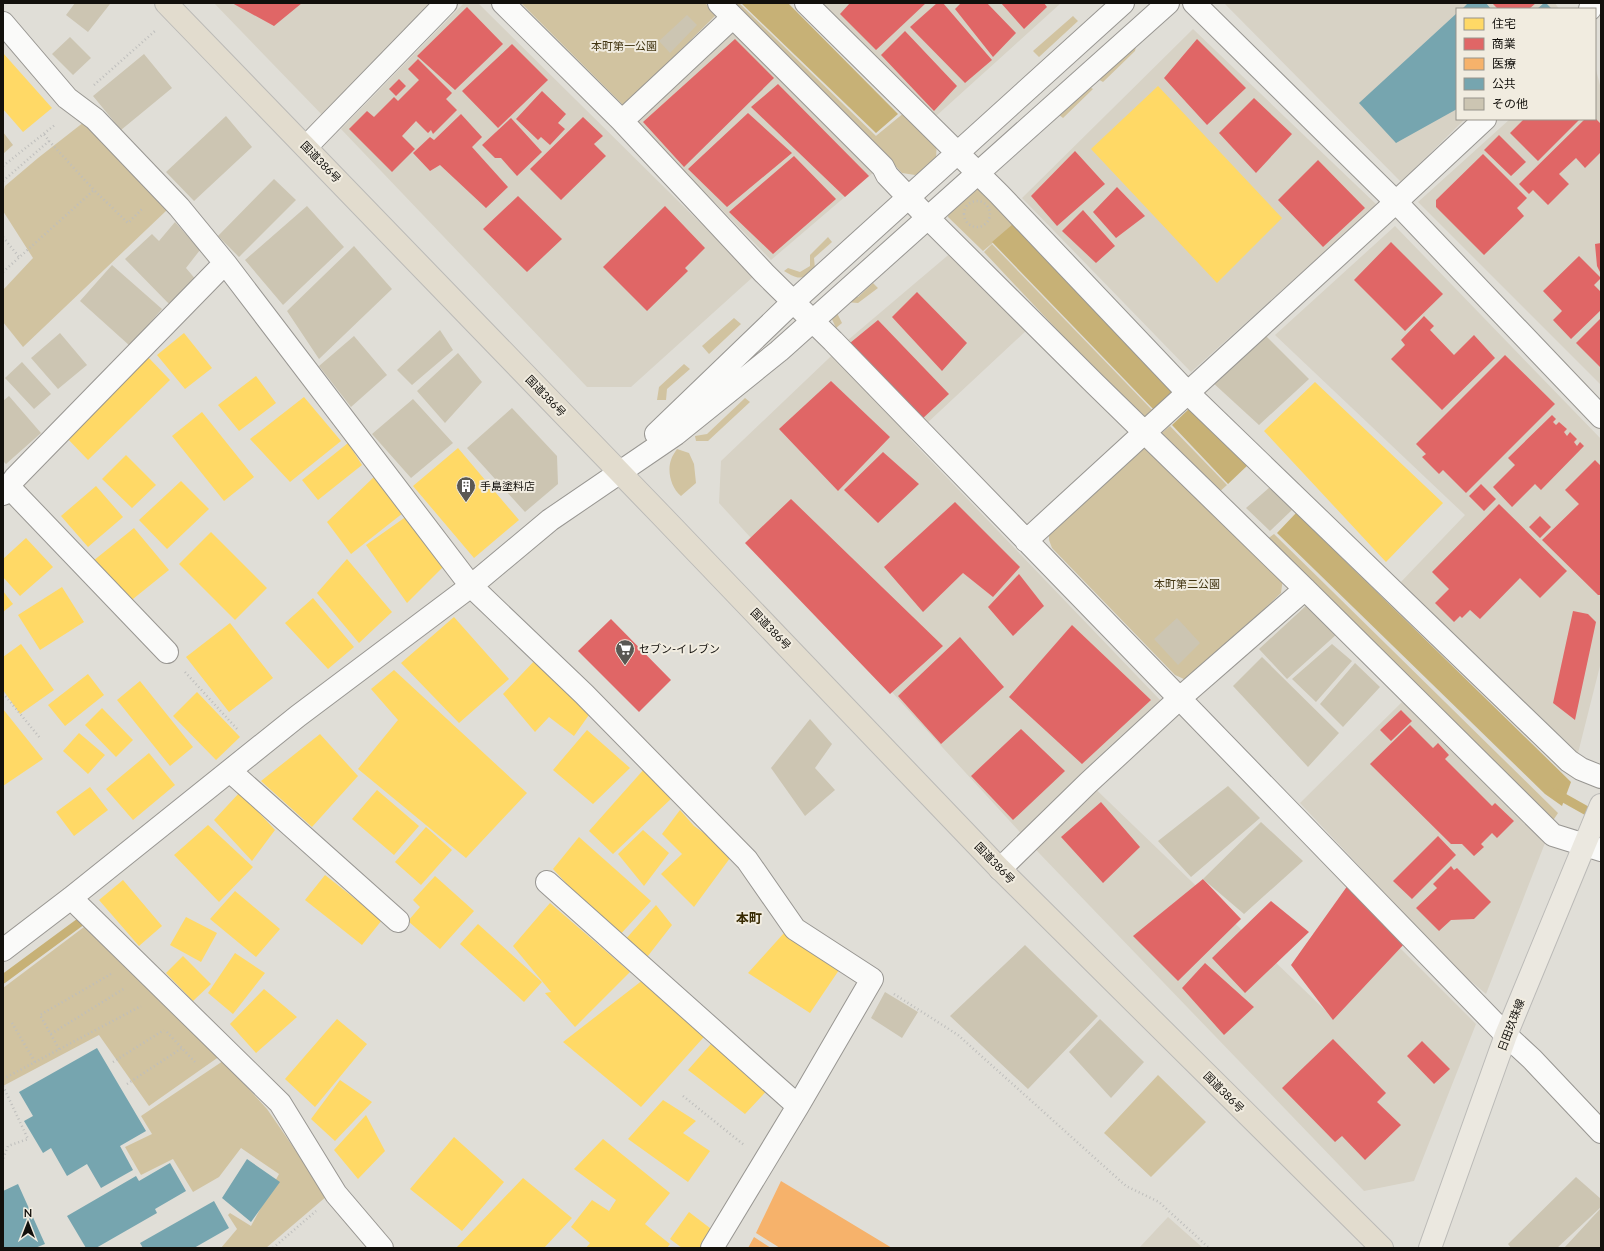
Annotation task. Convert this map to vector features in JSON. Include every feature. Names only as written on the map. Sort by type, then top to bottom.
[{"type":"highway","name":"国道386号","points":[[166,3],[1000,869],[1382,1248]]},
{"type":"main road","name":"日田玖珠線","points":[[1430,1248],[1506,1035],[1593,848],[1601,805]]},
{"type":"street","points":[[306,147],[446,3]]},
{"type":"street","points":[[503,3],[622,121],[764,274],[794,302],[1506,1035],[1532,1059],[1601,1132]]},
{"type":"street","points":[[806,3],[978,173],[1188,392],[1568,761],[1601,778]]},
{"type":"street","points":[[619,472],[666,423],[794,302],[1123,3]]},
{"type":"street","points":[[3,950],[71,898],[298,716],[471,586],[550,520],[676,434],[779,351],[1168,3]]},
{"type":"street","points":[[1194,3],[1396,202],[1597,410]]},
{"type":"street","points":[[622,121],[726,10],[883,167],[887,175],[928,218],[1553,835],[1593,848]]},
{"type":"street","points":[[3,23],[68,98],[95,119],[162,190],[225,264],[471,586],[584,694],[747,860],[795,929],[872,979],[765,1162],[712,1248]]},
{"type":"street","points":[[1026,541],[1396,202],[1483,120]]},
{"type":"street","points":[[167,652],[6,490],[15,478],[225,264]]},
{"type":"street","points":[[1000,869],[1088,783],[1180,698],[1305,589]]},
{"type":"street","points":[[230,771],[398,921]]},
{"type":"street","points":[[547,882],[798,1106]]},
{"type":"street","points":[[71,898],[280,1103],[336,1194],[382,1248]]},
{"type":"path","points":[[3,166],[44,134],[155,31]]},
{"type":"path","points":[[44,134],[94,190],[128,223],[162,190]]},
{"type":"path","points":[[3,181],[49,141]]},
{"type":"path","points":[[3,272],[94,190]]},
{"type":"path","points":[[978,200],[986,204],[991,211],[987,224],[979,227],[968,223],[964,214],[966,206],[978,200]]},
{"type":"path","points":[[3,237],[19,258]]},
{"type":"path","points":[[167,652],[255,750]]},
{"type":"path","points":[[3,693],[40,738]]},
{"type":"path","points":[[59,1049],[40,1015],[113,973]]},
{"type":"path","points":[[872,979],[958,1035],[1126,1186],[1159,1202],[1209,1248]]},
{"type":"path","points":[[51,1034],[126,988]]},
{"type":"path","points":[[3,1079],[141,1005]]},
{"type":"path","points":[[12,1023],[35,1062]]},
{"type":"path","points":[[113,1062],[164,1030]]},
{"type":"path","points":[[127,1084],[182,1048]]},
{"type":"path","points":[[3,1086],[28,1139],[8,1146],[3,1159]]},
{"type":"path","points":[[683,1096],[765,1162]]},
{"type":"path","points":[[273,1248],[336,1194]]},
{"type":"shaded area","points":[[214,3],[440,3],[327,120]]},
{"type":"shaded area","points":[[464,3],[478,3],[754,276],[631,387],[587,387],[341,129]]},
{"type":"shaded area","points":[[741,3],[788,3],[898,114],[876,133]]},
{"type":"shaded area","points":[[819,3],[1061,3],[935,117]]},
{"type":"shaded area","points":[[1555,3],[1558,8],[1456,8],[1456,120],[1464,120],[1401,182],[1225,4]]},
{"type":"shaded area","points":[[734,29],[874,172],[771,260],[635,121]]},
{"type":"shaded area","points":[[1193,29],[1377,205],[1191,372],[1022,198]]},
{"type":"shaded area","points":[[1596,70],[1601,89],[1601,385],[1418,202],[1509,120],[1596,120]]},
{"type":"shaded area","points":[[1013,224],[1177,390],[1155,411],[992,242]]},
{"type":"shaded area","points":[[1395,226],[1601,439],[1601,662],[1577,757],[1399,584],[1465,515],[1275,335]]},
{"type":"shaded area","points":[[953,251],[1029,328],[910,439],[1161,701],[1081,775],[1326,1011],[1393,941],[1476,1024],[1414,1181],[1364,1191],[1039,853],[719,503],[721,461],[848,340]]},
{"type":"shaded area","points":[[1192,406],[1249,464],[1228,484],[1172,425]]},
{"type":"shaded area","points":[[1296,513],[1571,782],[1562,806],[1545,794],[1277,533]]},
{"type":"shaded area","points":[[1403,701],[1545,843],[1486,994],[1453,966],[1300,803]]},
{"type":"shaded area","points":[[1168,1217],[1203,1248],[1139,1248]]},
{"type":"green space","name":"本町第一公園","points":[[521,3],[705,3],[717,14],[624,106]]},
{"type":"green space","points":[[727,3],[739,3],[876,136],[868,142]]},
{"type":"green space","points":[[1073,16],[1078,21],[1039,57],[1033,51]]},
{"type":"green space","points":[[1137,42],[1135,51],[1103,82],[1096,78]]},
{"type":"green space","points":[[1088,86],[1093,89],[1063,118],[1058,114]]},
{"type":"green space","points":[[905,112],[937,138],[936,159],[922,172],[915,175],[902,173],[871,140]]},
{"type":"green space","points":[[84,122],[167,210],[23,347],[3,322],[3,290],[33,258],[3,211],[3,194],[5,186]]},
{"type":"green space","points":[[3,132],[13,145],[3,154]]},
{"type":"green space","points":[[971,183],[1020,220],[983,251],[948,217],[950,202]]},
{"type":"green space","points":[[828,237],[832,242],[814,258],[815,269],[800,278],[784,271],[788,268],[800,272],[810,266],[810,255]]},
{"type":"green space","points":[[992,244],[1154,412],[1143,421],[984,252]]},
{"type":"green space","points":[[873,283],[878,288],[858,303],[846,302],[838,309],[838,315],[842,323],[836,328],[831,317],[845,296],[858,297]]},
{"type":"green space","points":[[734,318],[741,324],[709,354],[702,346]]},
{"type":"green space","points":[[684,364],[690,369],[667,389],[666,400],[657,400],[659,387]]},
{"type":"green space","points":[[745,398],[750,402],[708,441],[696,441],[695,436],[707,434]]},
{"type":"green space","points":[[1170,426],[1227,485],[1217,494],[1158,436]]},
{"type":"green space","points":[[677,449],[689,453],[694,464],[696,483],[681,496],[672,484],[669,469],[671,460]]},
{"type":"green space","name":"本町第二公園","points":[[1137,449],[1150,449],[1283,578],[1281,593],[1192,678],[1186,680],[1175,675],[1052,548],[1049,540],[1049,535]]},
{"type":"green space","points":[[1274,534],[1558,813],[1552,822],[1265,541]]},
{"type":"green space","points":[[88,924],[220,1056],[149,1106],[99,1035],[3,1086],[3,988]]},
{"type":"green space","points":[[223,1061],[267,1109],[327,1196],[266,1248],[221,1248],[237,1229],[228,1215],[230,1213],[251,1226],[279,1174],[241,1148],[219,1177],[193,1192],[173,1159],[141,1175],[125,1147],[152,1134],[141,1116]]},
{"type":"green space","points":[[1158,1075],[1206,1122],[1151,1177],[1104,1133]]},
{"type":"building: 住宅","points":[[3,53],[52,108],[23,132],[3,109]]},
{"type":"building: 住宅","points":[[1158,86],[1282,218],[1217,283],[1091,149]]},
{"type":"building: 住宅","points":[[184,333],[212,368],[185,389],[157,355]]},
{"type":"building: 住宅","points":[[147,356],[170,380],[88,460],[65,436]]},
{"type":"building: 住宅","points":[[256,376],[276,403],[239,431],[218,405]]},
{"type":"building: 住宅","points":[[1315,382],[1443,503],[1386,562],[1264,431]]},
{"type":"building: 住宅","points":[[304,397],[341,441],[290,482],[250,439]]},
{"type":"building: 住宅","points":[[202,412],[254,477],[224,501],[172,436]]},
{"type":"building: 住宅","points":[[348,443],[362,465],[318,500],[302,480]]},
{"type":"building: 住宅","name":"手島塗料店","points":[[458,448],[519,520],[474,558],[413,486]]},
{"type":"building: 住宅","points":[[126,455],[156,485],[132,508],[102,479]]},
{"type":"building: 住宅","points":[[375,476],[403,513],[351,554],[327,522]]},
{"type":"building: 住宅","points":[[181,481],[209,509],[167,549],[139,520]]},
{"type":"building: 住宅","points":[[96,486],[123,517],[88,547],[61,516]]},
{"type":"building: 住宅","points":[[407,516],[445,565],[407,603],[366,545]]},
{"type":"building: 住宅","points":[[134,528],[169,570],[128,603],[93,561]]},
{"type":"building: 住宅","points":[[211,532],[267,588],[235,620],[179,564]]},
{"type":"building: 住宅","points":[[26,538],[53,567],[20,596],[3,577],[3,559]]},
{"type":"building: 住宅","points":[[347,559],[392,612],[359,643],[317,593]]},
{"type":"building: 住宅","points":[[62,587],[84,622],[40,650],[18,615]]},
{"type":"building: 住宅","points":[[3,591],[13,604],[3,612]]},
{"type":"building: 住宅","points":[[313,598],[354,647],[328,669],[285,623]]},
{"type":"building: 住宅","points":[[454,617],[509,679],[459,723],[401,663]]},
{"type":"building: 住宅","points":[[230,623],[273,678],[229,712],[186,657]]},
{"type":"building: 住宅","points":[[21,644],[54,690],[20,714],[3,690],[3,657]]},
{"type":"building: 住宅","points":[[537,658],[591,712],[574,736],[549,717],[535,732],[503,694]]},
{"type":"building: 住宅","points":[[394,670],[527,793],[466,858],[358,769],[398,720],[371,689]]},
{"type":"building: 住宅","points":[[88,674],[104,695],[65,726],[48,705]]},
{"type":"building: 住宅","points":[[140,681],[193,747],[170,766],[117,700]]},
{"type":"building: 住宅","points":[[197,692],[240,737],[216,760],[173,716]]},
{"type":"building: 住宅","points":[[102,708],[133,740],[116,757],[85,725]]},
{"type":"building: 住宅","points":[[3,709],[43,759],[3,786]]},
{"type":"building: 住宅","points":[[587,730],[630,768],[593,804],[553,770]]},
{"type":"building: 住宅","points":[[79,733],[105,755],[88,774],[63,751]]},
{"type":"building: 住宅","points":[[320,734],[358,776],[312,827],[261,781]]},
{"type":"building: 住宅","points":[[149,753],[175,785],[133,820],[106,789]]},
{"type":"building: 住宅","points":[[645,768],[674,796],[613,854],[589,831]]},
{"type":"building: 住宅","points":[[90,787],[108,810],[74,836],[56,812]]},
{"type":"building: 住宅","points":[[377,790],[419,826],[394,855],[352,819]]},
{"type":"building: 住宅","points":[[240,792],[275,830],[252,861],[214,820]]},
{"type":"building: 住宅","points":[[680,810],[694,826],[733,854],[694,907],[661,874],[682,854],[662,834]]},
{"type":"building: 住宅","points":[[208,825],[253,867],[219,902],[174,855]]},
{"type":"building: 住宅","points":[[426,827],[452,850],[421,885],[395,862]]},
{"type":"building: 住宅","points":[[643,830],[669,853],[644,886],[618,854]]},
{"type":"building: 住宅","points":[[579,837],[651,901],[617,938],[553,869]]},
{"type":"building: 住宅","points":[[325,875],[382,920],[362,945],[305,900]]},
{"type":"building: 住宅","points":[[435,876],[474,911],[440,949],[408,921],[420,907],[413,900]]},
{"type":"building: 住宅","points":[[123,880],[162,926],[139,946],[99,900]]},
{"type":"building: 住宅","points":[[235,891],[280,929],[256,957],[210,919]]},
{"type":"building: 住宅","points":[[550,903],[630,972],[575,1027],[545,993],[551,992],[513,946]]},
{"type":"building: 住宅","points":[[656,905],[672,925],[644,961],[624,941]]},
{"type":"building: 住宅","points":[[186,917],[217,933],[201,962],[170,945]]},
{"type":"building: 住宅","points":[[478,924],[542,982],[524,1002],[460,944]]},
{"type":"building: 住宅","points":[[784,933],[839,970],[810,1013],[748,973]]},
{"type":"building: 住宅","points":[[235,953],[265,973],[233,1014],[208,993]]},
{"type":"building: 住宅","points":[[183,956],[211,984],[193,1001],[166,973]]},
{"type":"building: 住宅","points":[[648,976],[711,1029],[641,1107],[563,1042]]},
{"type":"building: 住宅","points":[[264,989],[297,1017],[256,1053],[230,1024]]},
{"type":"building: 住宅","points":[[337,1019],[367,1044],[315,1107],[285,1079]]},
{"type":"building: 住宅","points":[[718,1036],[773,1084],[745,1114],[688,1070]]},
{"type":"building: 住宅","points":[[340,1080],[372,1102],[335,1141],[311,1119]]},
{"type":"building: 住宅","points":[[663,1100],[696,1121],[683,1133],[710,1151],[688,1182],[628,1139]]},
{"type":"building: 住宅","points":[[366,1115],[385,1151],[358,1179],[334,1150]]},
{"type":"building: 住宅","points":[[454,1137],[504,1182],[462,1231],[410,1189]]},
{"type":"building: 住宅","points":[[603,1139],[670,1193],[645,1224],[670,1244],[667,1248],[586,1248],[590,1243],[571,1227],[592,1200],[609,1211],[616,1200],[574,1169]]},
{"type":"building: 住宅","points":[[523,1178],[572,1218],[544,1248],[456,1248]]},
{"type":"building: 住宅","points":[[689,1212],[719,1235],[711,1248],[682,1248],[670,1239]]},
{"type":"building: 商業","points":[[232,3],[302,3],[274,26]]},
{"type":"building: 商業","points":[[850,3],[926,3],[876,50],[840,14]]},
{"type":"building: 商業","points":[[937,3],[943,3],[992,60],[965,83],[910,27]]},
{"type":"building: 商業","points":[[961,3],[987,3],[1016,33],[993,57],[955,9]]},
{"type":"building: 商業","points":[[1001,3],[1044,3],[1047,7],[1024,29]]},
{"type":"building: 商業","points":[[1492,3],[1536,3],[1530,8],[1497,8]]},
{"type":"building: 商業","points":[[467,7],[503,44],[455,90],[417,56]]},
{"type":"building: 商業","points":[[905,31],[957,86],[934,111],[881,55]]},
{"type":"building: 商業","points":[[735,39],[774,78],[684,167],[643,122]]},
{"type":"building: 商業","points":[[1197,39],[1246,88],[1207,125],[1164,78]]},
{"type":"building: 商業","points":[[512,44],[548,80],[498,128],[462,91]]},
{"type":"building: 商業","points":[[418,59],[452,93],[446,99],[457,110],[433,134],[431,130],[428,133],[416,121],[402,136],[415,149],[392,172],[349,129],[367,111],[374,117],[394,97],[398,101],[419,80],[408,69]]},
{"type":"building: 商業","points":[[399,79],[406,86],[396,96],[389,89]]},
{"type":"building: 商業","points":[[778,84],[869,176],[845,197],[751,107]]},
{"type":"building: 商業","points":[[542,91],[566,114],[558,123],[565,129],[550,145],[541,137],[538,140],[516,119]]},
{"type":"building: 商業","points":[[1254,98],[1292,134],[1256,173],[1219,133]]},
{"type":"building: 商業","points":[[748,113],[792,153],[727,207],[688,169]]},
{"type":"building: 商業","points":[[461,114],[482,137],[472,147],[508,187],[486,208],[440,165],[430,171],[413,153],[430,137],[434,140]]},
{"type":"building: 商業","points":[[583,117],[603,136],[594,144],[606,156],[561,200],[530,169]]},
{"type":"building: 商業","points":[[511,118],[542,152],[517,176],[501,158],[495,158],[482,145]]},
{"type":"building: 商業","points":[[1596,119],[1601,124],[1601,152],[1585,168],[1576,158],[1559,174],[1569,184],[1548,205],[1533,190],[1529,194],[1519,184],[1584,120]]},
{"type":"building: 商業","points":[[1523,120],[1579,120],[1538,161],[1510,133]]},
{"type":"building: 商業","points":[[1499,135],[1526,162],[1511,176],[1484,150]]},
{"type":"building: 商業","points":[[1075,151],[1105,184],[1057,226],[1031,196]]},
{"type":"building: 商業","points":[[1483,154],[1527,198],[1517,208],[1524,216],[1484,255],[1436,207],[1436,200]]},
{"type":"building: 商業","points":[[794,156],[836,199],[773,254],[729,212]]},
{"type":"building: 商業","points":[[1318,160],[1365,208],[1323,247],[1278,200]]},
{"type":"building: 商業","points":[[1117,187],[1145,216],[1116,238],[1093,212]]},
{"type":"building: 商業","points":[[518,196],[562,239],[527,272],[483,229]]},
{"type":"building: 商業","points":[[665,206],[705,248],[685,268],[688,271],[647,311],[603,267]]},
{"type":"building: 商業","points":[[1083,210],[1115,246],[1096,263],[1062,231]]},
{"type":"building: 商業","points":[[1391,242],[1443,294],[1405,331],[1354,280]]},
{"type":"building: 商業","points":[[1601,243],[1601,274],[1597,266],[1595,244]]},
{"type":"building: 商業","points":[[1579,256],[1601,278],[1594,285],[1601,292],[1601,310],[1571,339],[1553,320],[1562,311],[1543,291]]},
{"type":"building: 商業","points":[[917,292],[967,343],[942,371],[892,317]]},
{"type":"building: 商業","points":[[1424,316],[1434,326],[1430,330],[1454,355],[1474,335],[1495,358],[1442,410],[1391,359],[1405,345],[1401,340]]},
{"type":"building: 商業","points":[[1601,318],[1601,368],[1576,343]]},
{"type":"building: 商業","points":[[878,320],[949,394],[921,420],[850,343]]},
{"type":"building: 商業","points":[[1505,355],[1555,404],[1466,493],[1443,470],[1439,474],[1422,457],[1426,454],[1416,444]]},
{"type":"building: 商業","points":[[831,381],[890,437],[838,491],[779,429]]},
{"type":"building: 商業","points":[[1552,415],[1556,419],[1553,422],[1556,425],[1559,422],[1567,429],[1564,432],[1567,436],[1570,432],[1577,439],[1574,442],[1577,446],[1580,442],[1584,446],[1541,490],[1535,484],[1512,507],[1493,487],[1515,465],[1508,458]]},
{"type":"building: 商業","points":[[883,452],[919,484],[878,523],[844,490]]},
{"type":"building: 商業","points":[[1595,460],[1601,466],[1601,595],[1598,595],[1542,540],[1579,504],[1565,490]]},
{"type":"building: 商業","points":[[1481,484],[1496,499],[1484,511],[1469,496]]},
{"type":"building: 商業","points":[[791,499],[943,646],[890,694],[745,543]]},
{"type":"building: 商業","points":[[955,502],[1020,567],[993,597],[963,573],[923,612],[884,567]]},
{"type":"building: 商業","points":[[1499,504],[1567,571],[1540,598],[1520,578],[1480,619],[1470,610],[1462,618],[1460,616],[1454,622],[1435,603],[1449,589],[1432,572]]},
{"type":"building: 商業","points":[[1540,516],[1551,527],[1540,538],[1529,527]]},
{"type":"building: 商業","points":[[1019,574],[1044,606],[1013,636],[988,607]]},
{"type":"building: 商業","points":[[1573,611],[1588,614],[1596,622],[1575,720],[1553,703]]},
{"type":"building: 商業","name":"セブン-イレブン","points":[[611,619],[671,680],[639,712],[578,651]]},
{"type":"building: 商業","points":[[1072,625],[1151,700],[1082,764],[1009,697]]},
{"type":"building: 商業","points":[[960,637],[1004,687],[941,744],[898,696]]},
{"type":"building: 商業","points":[[1401,710],[1412,721],[1391,741],[1380,730]]},
{"type":"building: 商業","points":[[1410,725],[1433,748],[1438,743],[1449,755],[1445,759],[1492,806],[1495,803],[1514,821],[1497,838],[1492,833],[1481,844],[1484,847],[1474,856],[1462,844],[1451,844],[1370,764]]},
{"type":"building: 商業","points":[[1021,729],[1065,771],[1013,820],[971,776]]},
{"type":"building: 商業","points":[[1101,802],[1140,847],[1103,883],[1061,837]]},
{"type":"building: 商業","points":[[1438,836],[1456,855],[1412,899],[1393,881]]},
{"type":"building: 商業","points":[[1451,866],[1454,870],[1457,868],[1491,902],[1474,919],[1451,920],[1439,931],[1416,908],[1437,888],[1433,884]]},
{"type":"building: 商業","points":[[1203,879],[1241,919],[1178,981],[1133,936]]},
{"type":"building: 商業","points":[[1348,885],[1406,942],[1333,1020],[1291,965]]},
{"type":"building: 商業","points":[[1271,901],[1309,932],[1245,993],[1212,958]]},
{"type":"building: 商業","points":[[1205,963],[1254,1007],[1224,1035],[1182,988]]},
{"type":"building: 商業","points":[[1333,1039],[1386,1093],[1377,1102],[1401,1125],[1365,1160],[1342,1136],[1335,1142],[1282,1088]]},
{"type":"building: 商業","points":[[1422,1041],[1450,1069],[1434,1084],[1407,1056]]},
{"type":"building: 医療","points":[[781,1181],[892,1248],[780,1248],[756,1233]]},
{"type":"building: 医療","points":[[754,1237],[771,1248],[748,1248]]},
{"type":"building: 公共","points":[[1468,3],[1486,3],[1490,8],[1463,8]]},
{"type":"building: 公共","points":[[1546,3],[1551,8],[1538,8]]},
{"type":"building: 公共","points":[[1456,14],[1456,110],[1396,143],[1359,103]]},
{"type":"building: 公共","points":[[97,1048],[146,1131],[120,1146],[133,1170],[101,1188],[87,1164],[67,1176],[51,1148],[43,1153],[24,1121],[33,1116],[19,1092]]},
{"type":"building: 公共","points":[[247,1159],[280,1182],[251,1222],[222,1198]]},
{"type":"building: 公共","points":[[170,1163],[186,1191],[155,1209],[157,1213],[96,1248],[86,1248],[67,1216],[136,1176],[139,1181]]},
{"type":"building: 公共","points":[[18,1184],[45,1244],[35,1248],[3,1248],[3,1191]]},
{"type":"building: 公共","points":[[214,1201],[229,1228],[194,1248],[143,1248],[140,1243]]},
{"type":"building: その他","points":[[75,3],[110,4],[88,32],[66,15]]},
{"type":"building: その他","points":[[687,15],[697,25],[670,53],[659,41]]},
{"type":"building: その他","points":[[70,37],[91,58],[73,75],[52,54]]},
{"type":"building: その他","points":[[144,54],[172,88],[121,130],[93,96]]},
{"type":"building: その他","points":[[226,116],[252,147],[194,201],[166,172]]},
{"type":"building: その他","points":[[274,179],[296,200],[239,257],[218,236]]},
{"type":"building: その他","points":[[307,206],[344,247],[283,305],[245,260]]},
{"type":"building: その他","points":[[175,222],[200,250],[186,268],[197,281],[172,307],[125,259],[152,234],[159,241]]},
{"type":"building: その他","points":[[354,246],[392,289],[319,359],[287,311]]},
{"type":"building: その他","points":[[112,265],[162,309],[130,346],[80,301]]},
{"type":"building: その他","points":[[440,330],[453,350],[412,385],[397,370]]},
{"type":"building: その他","points":[[60,333],[87,365],[58,389],[31,358]]},
{"type":"building: その他","points":[[1264,334],[1309,379],[1259,425],[1211,381]]},
{"type":"building: その他","points":[[354,336],[387,375],[351,407],[319,366]]},
{"type":"building: その他","points":[[458,353],[482,382],[445,423],[417,391]]},
{"type":"building: その他","points":[[22,362],[51,394],[34,409],[5,378]]},
{"type":"building: その他","points":[[9,396],[41,433],[6,464],[3,461],[3,401]]},
{"type":"building: その他","points":[[413,399],[453,443],[411,478],[372,434]]},
{"type":"building: その他","points":[[512,408],[557,456],[558,484],[525,512],[467,448]]},
{"type":"building: その他","points":[[1270,487],[1293,509],[1270,531],[1246,508]]},
{"type":"building: その他","points":[[1309,603],[1338,633],[1287,679],[1259,649]]},
{"type":"building: その他","points":[[1177,618],[1200,643],[1178,665],[1154,639]]},
{"type":"building: その他","points":[[1332,644],[1352,661],[1316,702],[1292,679]]},
{"type":"building: その他","points":[[1262,657],[1339,733],[1308,767],[1233,686]]},
{"type":"building: その他","points":[[1355,663],[1380,687],[1343,727],[1320,704]]},
{"type":"building: その他","points":[[810,719],[832,744],[815,768],[835,790],[805,816],[771,768]]},
{"type":"building: その他","points":[[1228,786],[1260,818],[1191,877],[1158,841]]},
{"type":"building: その他","points":[[1261,822],[1303,861],[1244,914],[1203,879]]},
{"type":"building: その他","points":[[1025,945],[1098,1016],[1028,1089],[950,1016]]},
{"type":"building: その他","points":[[885,992],[918,1012],[902,1038],[871,1018]]},
{"type":"building: その他","points":[[1100,1019],[1144,1062],[1111,1098],[1069,1052]]},
{"type":"building: その他","points":[[1576,1177],[1601,1199],[1601,1207],[1557,1248],[1511,1248],[1508,1244]]},
{"type":"building: その他","points":[[1601,1208],[1601,1248],[1564,1248]]},
{"type":"waterway","points":[[1555,793],[1596,816]]},
{"type":"waterway","points":[[3,979],[83,920]]},
{"type":"place","name":"手島塗料店","points":[[466,503]]},
{"type":"place","name":"セブン-イレブン","points":[[625,666]]},
{"type":"district","name":"本町","points":[[749,918]]}]
